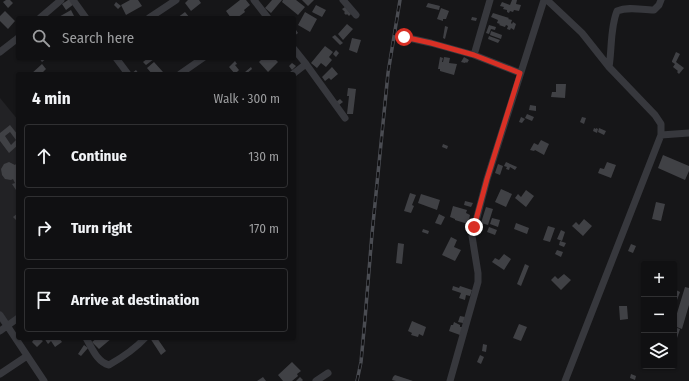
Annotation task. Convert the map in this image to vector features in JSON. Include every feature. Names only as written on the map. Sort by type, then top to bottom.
[{"type":"street","points":[[42,16],[61,0]]},
{"type":"street","points":[[73,0],[85,16]]},
{"type":"street","points":[[152,16],[176,0]]},
{"type":"street","points":[[254,0],[263,16]]},
{"type":"street","points":[[343,0],[356,15]]},
{"type":"street","points":[[474,55],[490,0]]},
{"type":"street","points":[[450,381],[478,282],[472,236],[487,179],[544,0]]},
{"type":"street","points":[[547,0],[582,33],[609,67],[655,114],[661,124],[661,135],[565,381]]},
{"type":"street","points":[[609,67],[613,27],[617,12],[628,8],[654,10],[659,5],[661,0]]},
{"type":"street","points":[[404,37],[474,55],[520,73]]},
{"type":"street","points":[[0,52],[16,40]]},
{"type":"street","points":[[296,52],[345,118]]},
{"type":"street","points":[[118,60],[126,72]]},
{"type":"street","points":[[183,72],[200,60]]},
{"type":"street","points":[[296,72],[306,64]]},
{"type":"street","points":[[661,135],[689,133]]},
{"type":"street","points":[[0,314],[16,339]]},
{"type":"street","points":[[0,331],[16,320]]},
{"type":"street","points":[[17,340],[44,381]]},
{"type":"street","points":[[87,340],[99,359],[104,364],[109,365],[128,355],[143,340]]},
{"type":"street","points":[[0,374],[27,356]]},
{"type":"street","points":[[316,381],[328,373]]},
{"type":"shaded area","points":[[0,98],[16,118],[16,317],[3,326],[0,322]]},
{"type":"building","points":[[10,0],[13,3],[8,8],[3,2]]},
{"type":"building","points":[[68,0],[74,4],[66,10],[62,4]]},
{"type":"building","points":[[130,0],[138,0],[142,6],[126,15],[121,5]]},
{"type":"building","points":[[188,0],[199,0],[201,3],[191,11],[185,3]]},
{"type":"building","points":[[240,0],[246,0],[250,5],[240,16],[230,16],[226,11]]},
{"type":"building","points":[[272,0],[282,0],[271,13],[265,8]]},
{"type":"building","points":[[283,0],[296,0],[305,7],[298,15],[282,2]]},
{"type":"building","points":[[302,0],[314,0],[308,6]]},
{"type":"building","points":[[512,0],[517,0],[516,4],[521,5],[519,11],[514,10],[513,12],[510,11],[509,13],[507,10],[503,9],[504,7],[500,6],[502,2],[510,5]]},
{"type":"building","points":[[116,2],[121,6],[118,9],[114,5]]},
{"type":"building","points":[[428,3],[440,6],[439,10],[426,7]]},
{"type":"building","points":[[316,5],[326,10],[322,17],[312,12]]},
{"type":"building","points":[[345,7],[351,14],[349,16],[344,13],[345,12],[342,9]]},
{"type":"building","points":[[441,8],[449,11],[446,19],[443,19],[443,21],[437,19]]},
{"type":"building","points":[[71,10],[74,16],[60,16]]},
{"type":"building","points":[[5,11],[15,21],[8,29],[0,21],[0,16]]},
{"type":"building","points":[[185,12],[188,16],[180,16]]},
{"type":"building","points":[[305,12],[317,19],[310,32],[298,25]]},
{"type":"building","points":[[493,13],[512,20],[512,24],[513,22],[516,24],[514,30],[511,28],[510,30],[507,29],[508,26],[506,25],[505,27],[499,25],[500,24],[497,23],[498,20],[491,17]]},
{"type":"building","points":[[472,17],[477,18],[476,21],[471,20]]},
{"type":"building","points":[[347,24],[353,29],[343,40],[338,34]]},
{"type":"building","points":[[489,25],[496,27],[495,30],[491,29],[489,34],[486,33]]},
{"type":"building","points":[[445,26],[448,27],[445,39],[443,38]]},
{"type":"building","points":[[491,31],[502,35],[501,39],[490,35]]},
{"type":"building","points":[[335,35],[343,43],[340,45],[332,37]]},
{"type":"building","points":[[489,36],[500,40],[498,43],[488,39]]},
{"type":"building","points":[[352,38],[361,40],[357,53],[349,50]]},
{"type":"building","points":[[325,46],[333,52],[329,57],[332,60],[326,67],[321,63],[317,68],[311,63]]},
{"type":"building","points":[[336,50],[339,53],[336,57],[333,54]]},
{"type":"building","points":[[676,52],[680,54],[676,62],[684,68],[679,74],[673,67],[675,64],[672,62]]},
{"type":"building","points":[[440,57],[443,58],[442,62],[444,57],[450,58],[449,63],[457,64],[454,75],[438,69]]},
{"type":"building","points":[[464,57],[469,60],[467,63],[461,62]]},
{"type":"building","points":[[146,60],[153,60],[146,65],[143,62]]},
{"type":"building","points":[[261,60],[276,60],[278,62],[268,72],[259,62]]},
{"type":"building","points":[[235,61],[237,64],[235,65],[239,70],[237,72],[233,72],[229,67]]},
{"type":"building","points":[[154,62],[163,72],[150,72],[147,68]]},
{"type":"building","points":[[292,63],[296,66],[292,70],[289,66]]},
{"type":"building","points":[[42,64],[46,69],[43,72],[33,72]]},
{"type":"building","points":[[251,67],[252,69],[248,72],[245,72]]},
{"type":"building","points":[[332,67],[338,74],[331,80],[329,78],[325,81],[322,77]]},
{"type":"building","points":[[556,84],[566,84],[565,98],[551,97],[552,92],[556,92]]},
{"type":"building","points":[[348,88],[356,89],[353,114],[347,114],[349,96],[347,96]]},
{"type":"building","points":[[340,99],[343,102],[339,105],[336,102]]},
{"type":"building","points":[[530,105],[536,106],[536,111],[529,110]]},
{"type":"building","points":[[527,114],[534,117],[532,121],[525,118]]},
{"type":"building","points":[[521,117],[525,119],[522,123],[519,122]]},
{"type":"building","points":[[582,117],[586,118],[584,124],[580,122]]},
{"type":"building","points":[[10,125],[16,132],[16,140],[16,147],[9,153],[0,141],[0,133]],"holes":[[[10,132],[16,140],[11,145],[5,136]]]},
{"type":"building","points":[[594,128],[598,129],[597,133],[593,131]]},
{"type":"building","points":[[599,128],[606,131],[604,135],[598,132]]},
{"type":"building","points":[[541,140],[549,144],[544,155],[535,150],[530,150],[534,143],[538,145]]},
{"type":"building","points":[[443,144],[448,146],[447,149],[442,147]]},
{"type":"building","points":[[663,155],[689,166],[689,171],[685,180],[658,168]]},
{"type":"building","points":[[9,162],[15,165],[16,164],[16,190],[12,184],[15,183],[13,179],[5,179],[2,175],[1,169],[4,164]]},
{"type":"building","points":[[506,162],[517,167],[515,170],[510,167],[509,170],[506,169],[507,167],[504,166]]},
{"type":"building","points":[[607,162],[616,165],[611,178],[598,173],[600,168],[604,169]]},
{"type":"building","points":[[498,164],[503,166],[500,175],[495,173]]},
{"type":"building","points":[[501,189],[512,194],[506,207],[495,202]]},
{"type":"building","points":[[526,190],[534,196],[526,207],[515,198],[518,194],[521,197]]},
{"type":"building","points":[[410,193],[416,195],[411,213],[404,211]]},
{"type":"building","points":[[421,194],[440,200],[437,210],[418,203]]},
{"type":"building","points":[[465,201],[473,203],[471,207],[464,205]]},
{"type":"building","points":[[656,202],[665,204],[661,221],[652,219]]},
{"type":"building","points":[[453,206],[467,210],[466,213],[470,215],[468,224],[450,217]]},
{"type":"building","points":[[486,207],[493,209],[488,225],[481,223]]},
{"type":"building","points":[[439,214],[445,217],[441,225],[435,223]]},
{"type":"building","points":[[492,218],[500,220],[498,227],[490,224]]},
{"type":"building","points":[[584,219],[592,226],[583,236],[572,226],[576,222],[579,225]]},
{"type":"building","points":[[516,223],[529,228],[527,234],[514,229]]},
{"type":"building","points":[[548,226],[555,228],[550,242],[543,240]]},
{"type":"building","points":[[489,227],[497,230],[495,235],[487,232]]},
{"type":"building","points":[[423,229],[429,231],[428,234],[422,232]]},
{"type":"building","points":[[561,230],[565,232],[562,241],[557,239]]},
{"type":"building","points":[[451,237],[457,240],[454,247],[461,250],[455,261],[442,255]]},
{"type":"building","points":[[560,241],[566,243],[564,247],[559,245]]},
{"type":"building","points":[[398,243],[404,244],[402,264],[396,263]]},
{"type":"building","points":[[631,244],[636,246],[633,253],[628,251]]},
{"type":"building","points":[[557,250],[563,252],[561,257],[555,254]]},
{"type":"building","points":[[504,254],[511,259],[504,270],[492,262],[495,258],[499,260]]},
{"type":"building","points":[[525,264],[529,266],[521,286],[517,284]]},
{"type":"building","points":[[564,274],[571,280],[561,290],[551,280],[555,276],[558,279]]},
{"type":"building","points":[[453,286],[459,288],[460,286],[472,290],[470,296],[466,295],[465,300],[459,298],[461,293],[452,290]]},
{"type":"building","points":[[685,287],[689,288],[689,305],[682,329],[677,327],[677,313]]},
{"type":"building","points":[[677,290],[680,292],[677,300]]},
{"type":"building","points":[[619,306],[627,306],[628,319],[620,320]]},
{"type":"building","points":[[460,316],[465,317],[463,323],[458,322]]},
{"type":"building","points":[[412,321],[426,327],[423,336],[419,334],[418,337],[411,335],[412,333],[408,331]]},
{"type":"building","points":[[454,322],[460,325],[460,327],[463,327],[460,335],[449,331]]},
{"type":"building","points":[[519,324],[527,327],[521,341],[513,338]]},
{"type":"building","points":[[677,328],[680,329],[677,338]]},
{"type":"building","points":[[34,340],[43,341],[37,347],[32,342]]},
{"type":"building","points":[[45,340],[60,340],[62,342],[55,347],[51,341],[48,344]]},
{"type":"building","points":[[94,340],[110,340],[99,349],[92,342]]},
{"type":"building","points":[[151,340],[158,340],[166,351],[161,355]]},
{"type":"building","points":[[483,344],[487,345],[486,352],[482,351]]},
{"type":"building","points":[[84,345],[88,348],[81,356],[78,354]]},
{"type":"building","points":[[480,355],[484,357],[481,364],[477,362]]},
{"type":"building","points":[[292,362],[301,371],[292,381],[283,381],[278,375]]},
{"type":"building","points":[[631,374],[636,376],[635,380],[630,378]]},
{"type":"building","points":[[395,375],[413,381],[392,380]]},
{"type":"building","points":[[263,377],[266,381],[257,381]]},
{"type":"building","points":[[300,377],[303,380],[302,381],[296,381]]},
{"type":"railway","points":[[357,381],[361,362],[388,73],[400,0]]},
{"type":"route","points":[[404,37],[474,55],[520,73],[487,179],[474,227]]}]
